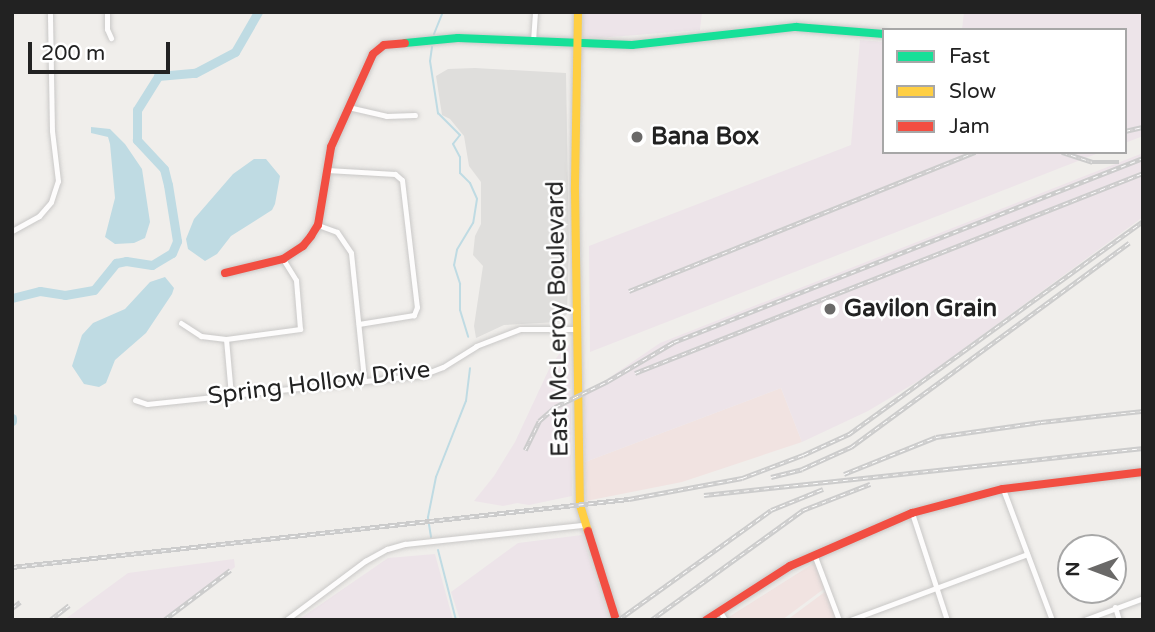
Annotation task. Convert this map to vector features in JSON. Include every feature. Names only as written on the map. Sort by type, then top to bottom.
[{"type":"main road","name":"East McLeroy Boulevard","points":[[578,12],[575,43],[580,499],[584,525],[616,620]]},
{"type":"main road","points":[[225,273],[258,268],[283,259],[303,246],[318,225],[331,147],[373,54],[384,45],[458,38],[632,45],[796,27],[882,34]]},
{"type":"main road","points":[[706,620],[814,554],[912,513],[1003,489],[1143,472]]},
{"type":"street","points":[[12,231],[39,216],[51,202],[58,181],[52,131],[50,12]]},
{"type":"street","points":[[107,12],[107,29],[111,38]]},
{"type":"street","points":[[533,41],[535,12]]},
{"type":"street","points":[[348,107],[386,116],[415,115]]},
{"type":"street","points":[[326,170],[395,174],[402,180],[417,307],[414,315],[359,324]]},
{"type":"street","points":[[318,225],[337,232],[346,241],[351,254],[364,379]]},
{"type":"street","points":[[181,323],[201,336],[226,339],[300,329],[296,281],[283,259]]},
{"type":"street","name":"Spring Hollow Drive","points":[[135,400],[146,404],[422,375],[443,367],[476,346],[520,329],[578,329]]},
{"type":"street","points":[[226,339],[231,395]]},
{"type":"street","points":[[1003,489],[1052,620]]},
{"type":"street","points":[[912,513],[947,620]]},
{"type":"street","points":[[286,620],[365,561],[387,549],[405,544],[584,525]]},
{"type":"street","points":[[814,554],[839,620]]},
{"type":"street","points":[[850,620],[1027,554]]},
{"type":"street","points":[[1084,620],[1143,598]]},
{"type":"street","points":[[1115,607],[1119,620]]},
{"type":"street","points":[[719,610],[725,620]]},
{"type":"shaded area","points":[[584,12],[702,12],[700,30],[598,38],[582,36]]},
{"type":"shaded area","points":[[964,12],[1143,12],[1143,136],[1127,142],[1127,28],[962,28]]},
{"type":"shaded area","points":[[860,40],[882,42],[882,154],[1096,154],[590,352],[589,246],[851,145]]},
{"type":"shaded area","points":[[448,69],[566,73],[569,247],[567,314],[558,322],[504,325],[476,338],[474,326],[483,266],[473,255],[475,236],[481,224],[481,182],[469,166],[464,136],[450,119],[442,115],[436,76]]},
{"type":"shaded area","points":[[1143,153],[1143,217],[925,377],[868,411],[802,442],[781,388],[585,462],[584,395],[660,343]]},
{"type":"shaded area","points":[[570,344],[572,496],[529,505],[517,503],[503,506],[474,501],[494,476],[515,442],[550,367]]},
{"type":"shaded area","points":[[781,388],[802,442],[682,482],[586,501],[585,462]]},
{"type":"shaded area","points":[[582,535],[608,617],[604,620],[460,620],[451,592],[518,543]]},
{"type":"shaded area","points":[[435,554],[453,620],[298,620],[388,558]]},
{"type":"shaded area","points":[[234,559],[235,567],[166,620],[64,620],[128,573]]},
{"type":"shaded area","points":[[814,563],[825,588],[782,620],[724,620]]},
{"type":"shaded area","points":[[826,591],[836,620],[787,620]]},
{"type":"water","points":[[91,127],[110,129],[125,144],[142,169],[150,222],[145,238],[134,243],[115,244],[105,237],[115,198],[110,144],[108,137],[91,133]]},
{"type":"water","points":[[254,159],[266,159],[280,176],[275,204],[272,210],[231,236],[217,254],[205,261],[188,249],[186,239],[194,219],[233,174]]},
{"type":"water","points":[[165,277],[174,288],[172,294],[146,333],[115,360],[106,383],[99,387],[84,384],[72,366],[82,335],[93,323],[125,309],[150,282]]},
{"type":"waterway","points":[[12,298],[40,291],[65,295],[94,290],[116,263],[126,261],[152,265],[172,253],[177,241],[168,185],[164,169],[137,140],[137,110],[158,76],[195,73],[235,52],[258,12]]},
{"type":"waterway","points":[[434,34],[443,12]]},
{"type":"waterway","points":[[432,47],[430,61],[438,113],[460,135],[453,144],[460,157],[460,173],[470,183],[477,199],[473,223],[457,250],[454,265],[460,284],[460,310],[468,337]]},
{"type":"waterway","points":[[431,537],[428,517],[436,477],[466,401],[470,368]]},
{"type":"waterway","points":[[438,550],[456,620]]},
{"type":"railway","points":[[1127,131],[1143,127]]},
{"type":"railway","points":[[629,291],[970,154]]},
{"type":"railway","points":[[1068,154],[1092,162],[1119,162]]},
{"type":"railway","points":[[525,450],[539,421],[555,407],[608,381],[674,342],[1143,158]]},
{"type":"railway","points":[[635,373],[1143,173]]},
{"type":"railway","points":[[12,567],[629,499],[742,478],[849,434],[1143,221]]},
{"type":"railway","points":[[771,477],[802,469],[851,447],[1129,243]]},
{"type":"railway","points":[[844,474],[936,437],[1143,411]]},
{"type":"railway","points":[[704,495],[1143,448]]},
{"type":"railway","points":[[651,620],[803,510],[870,484]]},
{"type":"railway","points":[[618,620],[771,510],[823,489]]},
{"type":"railway","points":[[164,620],[230,570]]},
{"type":"railway","points":[[12,608],[20,602]]},
{"type":"railway","points":[[50,620],[69,605]]},
{"type":"traffic: fast","points":[[405,43],[458,38],[632,45],[796,27],[882,34]]},
{"type":"traffic: slow","points":[[578,12],[575,191],[580,505],[588,531]]},
{"type":"traffic: jam","points":[[225,273],[283,259],[303,246],[311,236],[318,225],[331,147],[373,54],[384,45],[405,43]]},
{"type":"traffic: jam","points":[[706,620],[790,566],[912,513],[1003,489],[1143,472]]},
{"type":"traffic: jam","points":[[588,531],[616,620]]},
{"type":"place","name":"Bana Box","points":[[637,137]]},
{"type":"place","name":"Gavilon Grain","points":[[830,309]]}]
